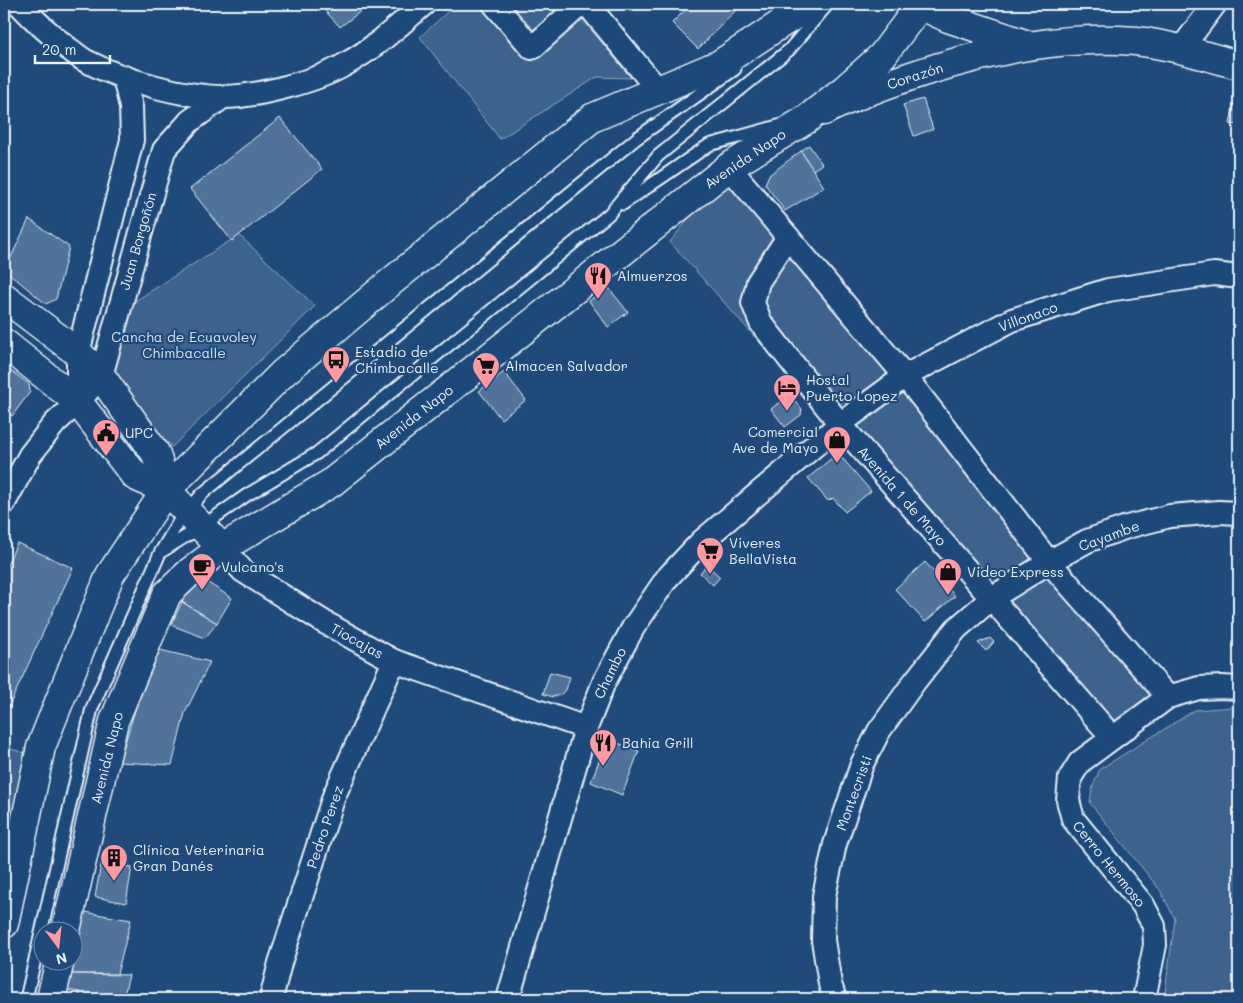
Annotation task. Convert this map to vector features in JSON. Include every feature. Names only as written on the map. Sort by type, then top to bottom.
[{"type":"main road","points":[[4,924],[40,747],[110,575],[166,490],[283,373],[386,286],[592,118],[720,64],[811,4]]},
{"type":"main road","name":"Corazón","points":[[919,4],[948,18],[1028,45]]},
{"type":"main road","name":"Avenida Napo","points":[[68,920],[114,722],[167,594],[191,570],[222,548],[332,483],[729,167],[807,119],[882,56],[919,4]]},
{"type":"main road","name":"Corazón","points":[[807,119],[839,104],[906,78],[981,55],[1064,40],[1138,42],[1181,49],[1239,65]]},
{"type":"main road","points":[[4,297],[78,353],[101,376],[156,454],[166,490]]},
{"type":"main road","points":[[4,343],[78,402],[136,476],[166,490]]},
{"type":"main road","name":"Tiocajas","points":[[166,490],[222,548]]},
{"type":"main road","points":[[51,999],[58,970]]},
{"type":"street","points":[[18,4],[45,31],[87,62],[176,92],[223,97],[264,92],[304,82],[346,65],[379,42],[424,4]]},
{"type":"street","points":[[494,4],[532,48],[581,4]]},
{"type":"street","points":[[587,4],[658,90]]},
{"type":"street","points":[[1181,49],[1215,4]]},
{"type":"street","name":"Juan Borgoñón","points":[[78,402],[78,353],[132,140],[132,107],[124,76]]},
{"type":"street","name":"Juan Borgoñón","points":[[4,503],[30,455],[55,423],[78,402],[101,376],[164,150],[190,121],[223,97]]},
{"type":"street","points":[[729,167],[905,376],[1049,562],[1168,697]]},
{"type":"street","name":"Avenida 1 de Mayo","points":[[788,237],[758,282],[754,303],[761,323],[840,424],[1112,737]]},
{"type":"street","name":"Villonaco","points":[[840,424],[905,376],[1012,320],[1108,290],[1214,274],[1239,277]]},
{"type":"street","name":"Chambo","points":[[508,999],[586,728],[604,682],[633,628],[667,578],[701,542],[840,424]]},
{"type":"street","name":"Cayambe","points":[[992,598],[1049,562],[1087,542],[1127,527],[1170,516],[1220,512],[1239,513]]},
{"type":"street","name":"Tiocajas","points":[[222,548],[243,571],[324,622],[394,661],[586,728]]},
{"type":"street","name":"Montecristi","points":[[835,999],[830,984],[824,940],[824,896],[835,844],[862,764],[879,731],[915,681],[956,629],[992,598]]},
{"type":"street","name":"Pedro Perez","points":[[271,999],[280,963],[334,796],[394,661]]},
{"type":"street","name":"Cerro Hermoso","points":[[1144,999],[1155,945],[1154,926],[1143,905],[1073,819],[1068,807],[1070,778],[1080,762],[1168,697],[1199,688],[1239,688]]},
{"type":"lane","points":[[771,44],[820,4]]},
{"type":"lane","points":[[609,214],[658,156],[789,50],[828,4]]},
{"type":"lane","points":[[160,553],[194,520],[202,494],[637,138],[747,61]]},
{"type":"lane","points":[[26,999],[92,708],[160,553],[179,522],[194,520],[247,495],[318,453],[609,214],[709,145],[807,119]]},
{"type":"green space","points":[[456,4],[570,4],[631,78],[597,77],[500,139],[420,37]]},
{"type":"green space","points":[[729,167],[1168,697],[1112,737],[670,242]]},
{"type":"green space","name":"Cancha de Ecuavoley Chimbacalle","points":[[239,235],[315,306],[172,447],[101,376],[132,303]]},
{"type":"green space","points":[[1239,707],[1239,999],[1164,999],[1175,919],[1160,890],[1090,803],[1092,789],[1100,769],[1195,710]]},
{"type":"green space","points":[[4,747],[39,757],[4,898]]},
{"type":"building","points":[[319,4],[370,4],[340,27]]},
{"type":"building","points":[[691,4],[742,4],[698,49],[672,23]]},
{"type":"building","points":[[923,99],[933,129],[914,136],[903,105]]},
{"type":"building","points":[[1234,102],[1239,103],[1239,125],[1230,124]]},
{"type":"building","points":[[280,118],[322,169],[232,241],[190,189]]},
{"type":"building","points":[[809,145],[822,164],[813,170],[801,151]]},
{"type":"building","points":[[801,151],[824,187],[785,211],[765,184],[769,175]]},
{"type":"building","points":[[29,219],[69,247],[56,299],[46,304],[5,270]]},
{"type":"building","points":[[608,287],[628,312],[608,327],[589,301]]},
{"type":"building","points":[[4,366],[29,384],[30,392],[12,416],[4,411]]},
{"type":"building","points":[[504,372],[526,400],[501,419],[479,391]]},
{"type":"building","name":"Hostal Puerto Lopez","points":[[789,394],[802,409],[801,415],[785,427],[771,409]]},
{"type":"building","points":[[833,457],[843,459],[871,491],[845,512],[833,498],[828,501],[808,478]]},
{"type":"building","points":[[17,543],[73,568],[4,717],[4,572]]},
{"type":"building","points":[[925,562],[955,596],[925,622],[895,589]]},
{"type":"building","name":"Viveres BellaVista","points":[[707,565],[720,577],[713,585],[700,573]]},
{"type":"building","points":[[205,581],[232,598],[217,623],[182,602],[195,582]]},
{"type":"building","points":[[182,602],[217,623],[205,638],[171,625]]},
{"type":"building","points":[[990,638],[994,642],[986,651],[978,643]]},
{"type":"building","points":[[160,650],[210,662],[185,713],[172,765],[119,762],[136,707]]},
{"type":"building","points":[[550,672],[570,677],[566,690],[553,697],[543,694]]},
{"type":"building","points":[[607,739],[639,751],[622,795],[591,782]]},
{"type":"building","name":"Clínica Veterinaria Gran Danés","points":[[101,864],[132,867],[126,903],[95,897]]},
{"type":"building","points":[[85,912],[131,920],[117,974],[70,974],[71,970],[82,970],[82,924]]},
{"type":"building","points":[[70,974],[129,975],[123,999],[79,999],[80,992],[67,990]]},
{"type":"place","name":"Almuerzos","points":[[598,300]]},
{"type":"place","name":"Estadio de Chimbacalle","points":[[336,384]]},
{"type":"place","name":"Almacen Salvador","points":[[486,390]]},
{"type":"place","name":"Hostal Puerto Lopez","points":[[787,412]]},
{"type":"place","name":"UPC","points":[[106,457]]},
{"type":"place","name":"Comercial Ave de Mayo","points":[[837,464]]},
{"type":"place","name":"Viveres BellaVista","points":[[710,575]]},
{"type":"place","name":"Vulcano's","points":[[202,591]]},
{"type":"place","name":"Video Express","points":[[948,596]]},
{"type":"place","name":"Bahia Grill","points":[[603,767]]},
{"type":"place","name":"Clínica Veterinaria Gran Danés","points":[[114,882]]}]
